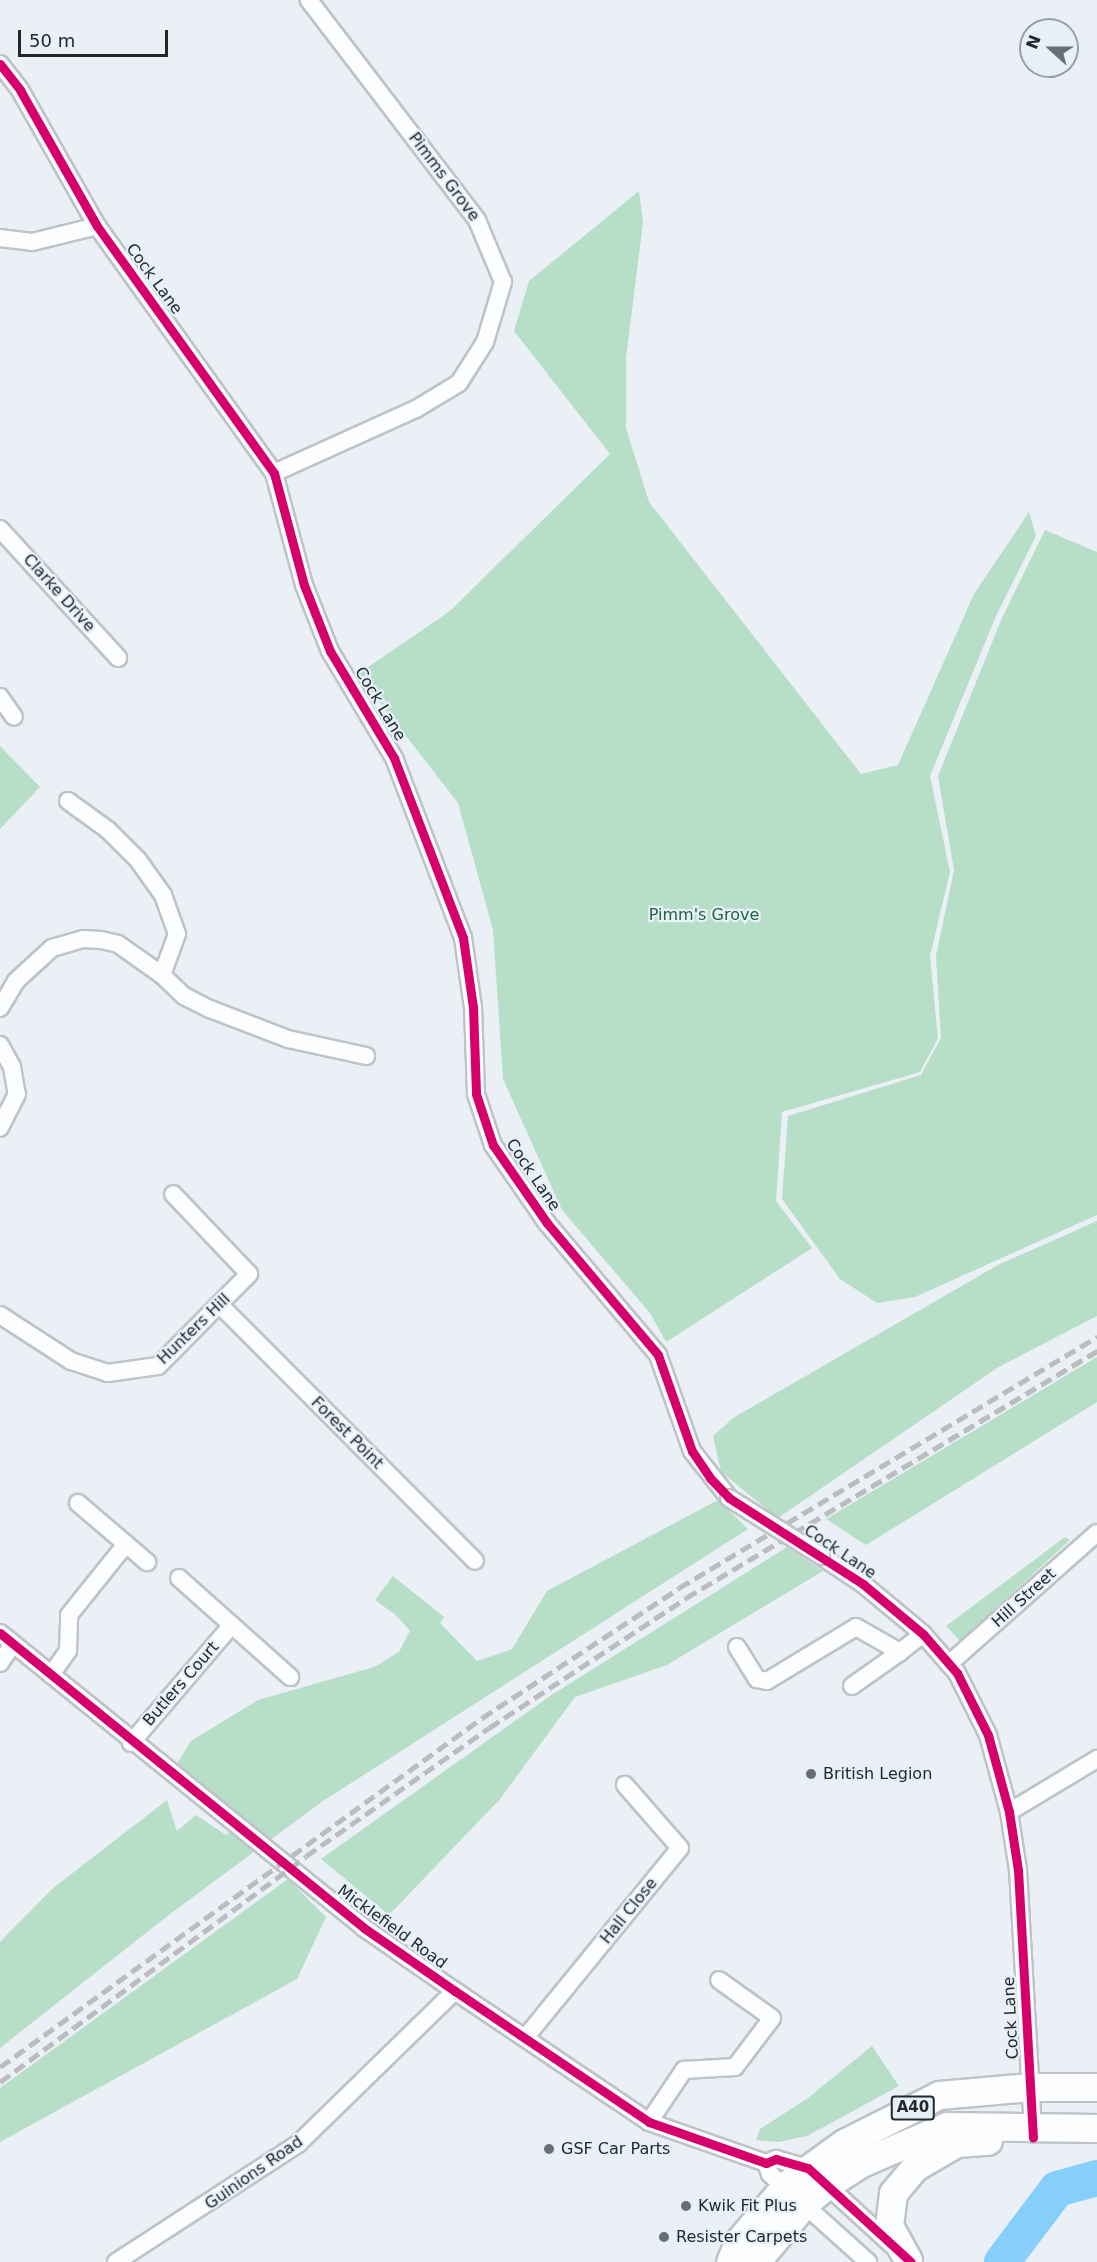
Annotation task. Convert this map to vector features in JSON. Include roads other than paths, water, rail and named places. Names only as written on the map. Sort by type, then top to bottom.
[{"type":"main road","name":"A40","points":[[730,2262],[740,2241],[818,2176],[844,2143],[939,2096],[1097,2087]]},
{"type":"main road","name":"A40","points":[[1030,2092],[1074,2110],[1097,2110]]},
{"type":"main road","name":"A40","points":[[818,2176],[859,2164],[947,2126],[1032,2132],[1097,2128]]},
{"type":"main road","points":[[910,2261],[889,2226],[893,2193],[915,2167],[956,2143],[1032,2132]]},
{"type":"main road","name":"A40","points":[[756,2262],[795,2193]]},
{"type":"street","name":"Pimms Grove","points":[[274,473],[416,408],[459,383],[485,342],[503,282],[477,220],[309,0]]},
{"type":"street","name":"Cock Lane","points":[[0,64],[20,90],[97,226],[274,473],[297,562],[323,633],[394,758],[463,938],[472,1007],[476,1094],[493,1145],[547,1223],[658,1355],[692,1451],[729,1498],[863,1584],[923,1634],[950,1663],[988,1735],[1009,1812],[1018,1870],[1032,2132]]},
{"type":"street","points":[[0,238],[32,242],[97,226]]},
{"type":"street","name":"Clarke Drive","points":[[0,529],[118,658]]},
{"type":"street","points":[[0,697],[14,717]]},
{"type":"street","points":[[68,801],[108,830],[138,860],[163,895],[177,934],[162,975]]},
{"type":"street","points":[[0,1008],[29,966],[66,942],[83,939],[118,944],[162,975],[184,996],[249,1025],[288,1039],[366,1056]]},
{"type":"street","points":[[0,1045],[12,1067],[17,1094],[0,1128]]},
{"type":"street","name":"Hunters Hill","points":[[0,1315],[71,1360],[108,1373],[158,1366],[249,1274],[173,1194]]},
{"type":"street","name":"Forest Point","points":[[220,1305],[475,1561]]},
{"type":"street","points":[[78,1503],[147,1562]]},
{"type":"street","name":"Hill Street","points":[[950,1663],[1097,1533]]},
{"type":"street","points":[[51,1675],[68,1651],[69,1615],[126,1544]]},
{"type":"street","name":"Butlers Court","points":[[179,1578],[290,1677]]},
{"type":"street","name":"Butlers Court","points":[[131,1743],[231,1626]]},
{"type":"street","points":[[737,1647],[757,1678],[767,1680],[855,1627],[900,1652]]},
{"type":"street","name":"Micklefield Road","points":[[0,1633],[131,1743],[364,1928],[649,2122],[766,2163],[776,2159],[818,2176]]},
{"type":"street","points":[[852,1686],[923,1634]]},
{"type":"street","points":[[0,1663],[13,1644]]},
{"type":"street","points":[[1009,1812],[1097,1759]]},
{"type":"street","name":"Hall Close","points":[[525,2038],[680,1848],[626,1785]]},
{"type":"street","points":[[649,2122],[684,2070],[735,2067],[772,2018],[719,1980]]},
{"type":"street","name":"Guinions Road","points":[[116,2262],[298,2144],[455,1991]]},
{"type":"street","name":"Micklefield Road","points":[[766,2163],[770,2174],[795,2193],[868,2262]]},
{"type":"street","points":[[818,2176],[910,2261]]},
{"type":"waterway","points":[[1002,2262],[1057,2189],[1097,2178]]},
{"type":"railway","points":[[0,2067],[482,1718],[679,1588],[1097,1337]]},
{"type":"railway","points":[[0,2082],[306,1856],[489,1728],[686,1598],[1097,1351]]},
{"type":"place","name":"British Legion","points":[[811,1774]]},
{"type":"place","name":"GSF Car Parts","points":[[549,2149]]},
{"type":"place","name":"Kwik Fit Plus","points":[[686,2206]]},
{"type":"place","name":"Resister Carpets","points":[[664,2237]]},
{"type":"park label","name":"Pimm's Grove","points":[[704,915]]}]
